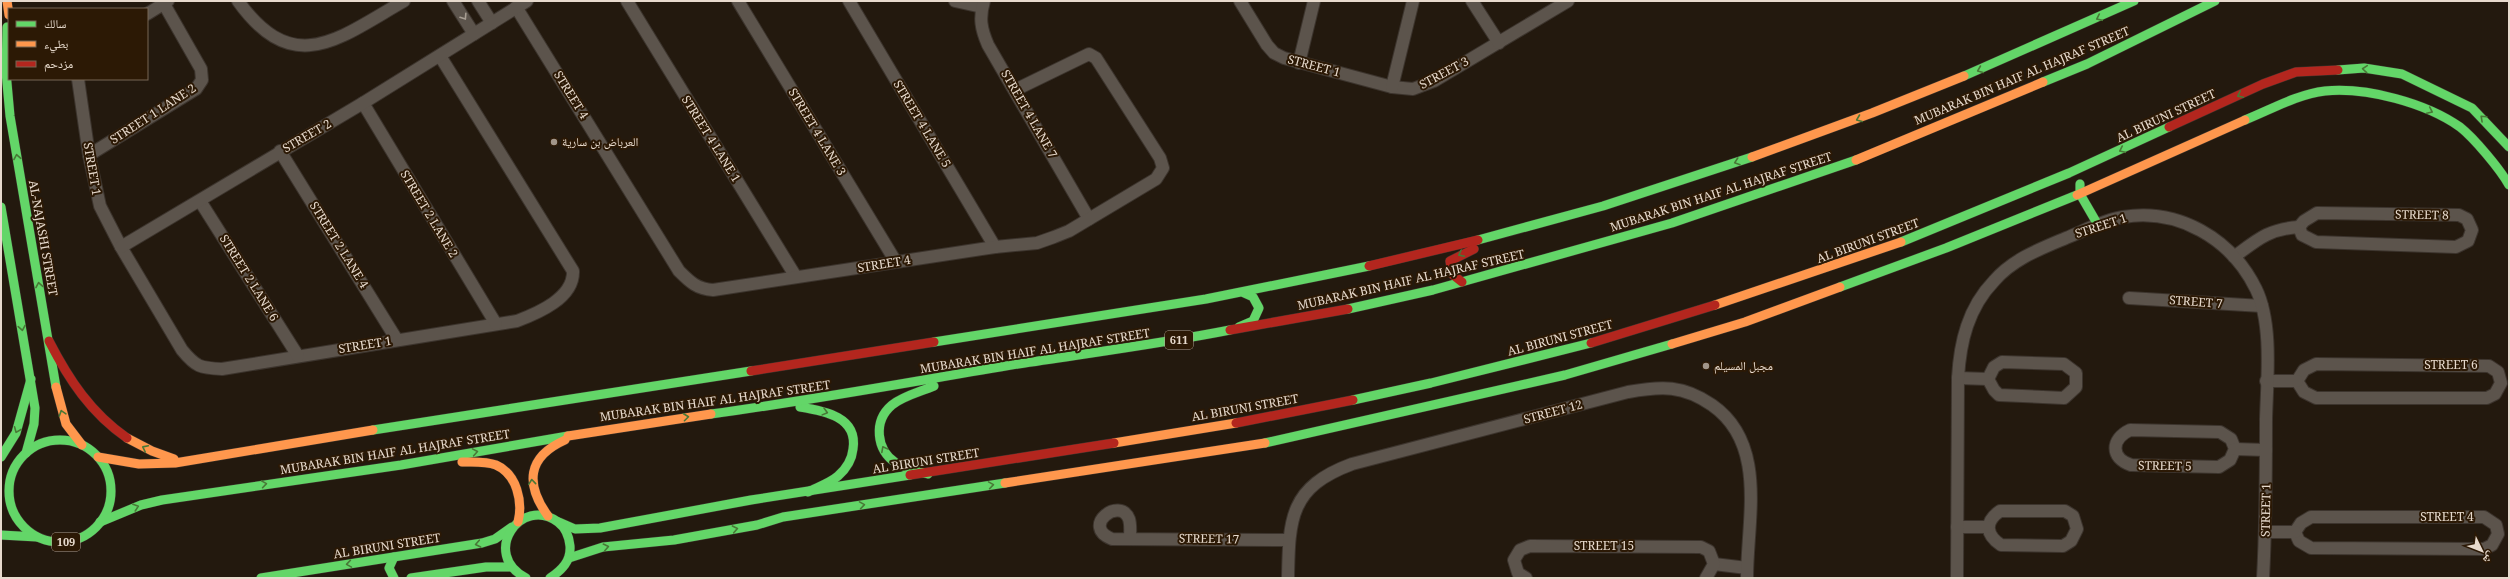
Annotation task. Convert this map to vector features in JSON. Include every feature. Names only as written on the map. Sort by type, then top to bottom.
[{"type":"main road","name":"AL-NAJASHI STREET","points":[[7,1],[7,94],[61,411],[66,424],[82,445]]},
{"type":"main road","name":"MUBARAK BIN HAIF AL HAJRAF STREET","points":[[98,457],[139,464],[181,461],[284,443],[616,394],[848,355],[1120,315],[1311,280],[1424,254],[1550,220],[1678,182],[1832,129],[1970,74],[2134,1]]},
{"type":"main road","name":"MUBARAK BIN HAIF AL HAJRAF STREET","points":[[100,522],[141,505],[162,500],[401,465],[642,423],[786,404],[1164,343],[1236,329],[1314,317],[1462,282],[1672,223],[1835,168],[2087,64],[2215,1]]},
{"type":"main road","points":[[1,39],[8,20]]},
{"type":"main road","name":"AL BIRUNI STREET","points":[[261,578],[482,543],[495,539],[527,516],[548,516],[575,529],[600,528],[808,492],[928,474],[1263,419],[1431,383],[1565,350],[1652,325],[1837,265],[1916,237],[2070,174],[2263,84],[2296,72],[2364,68],[2402,74],[2472,108],[2509,147]]},
{"type":"main road","points":[[569,558],[603,547],[627,543],[674,540],[757,525],[783,517],[1265,443],[1428,408],[1565,375],[1745,322],[1946,248],[2099,186],[2218,131],[2298,98],[2324,91],[2355,91],[2393,98],[2428,109],[2461,128],[2493,162],[2509,185]]},
{"type":"main road","points":[[2091,164],[2091,177],[2099,186]]},
{"type":"main road","points":[[2070,174],[2074,175],[2080,183],[2080,194],[2098,225]]},
{"type":"main road","points":[[1,207],[3,229],[31,379],[34,424],[26,453]]},
{"type":"main road","points":[[1462,282],[1450,272],[1450,261],[1462,253],[1550,220]]},
{"type":"main road","points":[[1236,329],[1253,321],[1259,308],[1253,297],[1244,293]]},
{"type":"main road","points":[[49,341],[75,388],[109,426],[141,446],[181,461]]},
{"type":"main road","points":[[928,474],[896,464],[885,454],[881,446],[878,426],[884,414],[892,405],[957,376]]},
{"type":"main road","points":[[1,457],[16,432],[31,379]]},
{"type":"main road","points":[[786,404],[832,413],[845,421],[852,430],[855,443],[847,466],[837,476],[808,492]]},
{"type":"main road","points":[[548,516],[534,495],[531,472],[536,461],[547,449],[562,441],[642,423]]},
{"type":"main road","points":[[1193,430],[1186,442],[1194,453]]},
{"type":"main road","points":[[1159,435],[1167,446],[1161,459]]},
{"type":"main road","name":"109","points":[[53,440],[68,441],[82,445],[98,457],[108,474],[110,494],[107,509],[100,522],[85,535],[66,542],[46,541],[37,537],[21,525],[11,508],[9,488],[14,469],[26,453],[34,447],[53,440]]},
{"type":"main road","points":[[401,465],[483,462],[499,466],[511,475],[520,502],[515,524],[506,540],[505,554],[513,572]]},
{"type":"main road","points":[[1,477],[14,469]]},
{"type":"main road","points":[[550,578],[564,567],[569,558],[571,545],[567,533],[559,522]]},
{"type":"main road","points":[[1,535],[37,537]]},
{"type":"main road","points":[[394,557],[389,568],[394,578]]},
{"type":"main road","points":[[372,561],[382,569],[382,575]]},
{"type":"main road","points":[[411,578],[486,567],[513,572],[526,578]]},
{"type":"street","points":[[238,1],[259,27],[270,35],[287,44],[305,46],[325,44],[341,37],[404,1]]},
{"type":"street","points":[[453,1],[474,34]]},
{"type":"street","points":[[478,1],[492,23],[522,4]]},
{"type":"street","name":"STREET 4 LANE 1","points":[[627,1],[796,277]]},
{"type":"street","name":"STREET 4 LANE 3","points":[[738,1],[896,262]]},
{"type":"street","name":"STREET 4 LANE 5","points":[[849,1],[995,246]]},
{"type":"street","points":[[955,1],[983,4]]},
{"type":"street","name":"STREET 1","points":[[1240,1],[1274,53],[1299,63],[1392,86]]},
{"type":"street","points":[[1299,63],[1314,1]]},
{"type":"street","points":[[1392,86],[1413,1]]},
{"type":"street","points":[[1472,1],[1499,43]]},
{"type":"street","name":"STREET 3","points":[[1392,86],[1413,89],[1422,87],[1568,1]]},
{"type":"street","points":[[148,13],[166,2]]},
{"type":"street","name":"STREET 1 LANE 2","points":[[89,155],[196,89],[202,80],[201,69],[166,2]]},
{"type":"street","name":"STREET 4","points":[[522,4],[679,270],[692,284],[702,289],[713,290],[995,246],[1037,243],[1069,231],[1156,179],[1163,168],[1160,158],[1096,58],[1089,54],[1015,90]]},
{"type":"street","name":"STREET 4 LANE 7","points":[[983,4],[981,30],[1089,219]]},
{"type":"street","name":"STREET 2","points":[[121,247],[363,103],[492,23]]},
{"type":"street","name":"STREET 1","points":[[78,80],[89,155],[100,206],[121,247],[182,350],[193,363],[202,368],[222,369],[517,321],[536,313],[560,297],[570,285],[573,271],[440,56]]},
{"type":"street","name":"STREET 2 LANE 2","points":[[363,103],[496,324]]},
{"type":"street","name":"STREET 2 LANE 4","points":[[280,151],[397,340]]},
{"type":"street","name":"STREET 2 LANE 6","points":[[200,201],[298,356]]},
{"type":"street","name":"STREET 8","points":[[2317,213],[2459,215],[2467,219],[2472,230],[2468,242],[2456,247],[2316,242],[2302,235],[2300,227],[2304,221],[2317,213]]},
{"type":"street","name":"STREET 1","points":[[1956,578],[1959,354],[1966,326],[1978,303],[1994,281],[2020,259],[2120,217],[2161,216],[2199,228],[2234,257],[2256,289],[2262,306],[2265,324],[2266,381],[2266,532],[2263,578]]},
{"type":"street","points":[[2234,257],[2267,233],[2279,229],[2300,227]]},
{"type":"street","name":"STREET 7","points":[[2129,298],[2262,306]]},
{"type":"street","points":[[2002,362],[2064,364],[2076,374],[2078,380],[2073,392],[2064,398],[1999,395],[1994,390],[1988,379],[1994,367],[2002,362]]},
{"type":"street","name":"STREET 6","points":[[2324,364],[2489,366],[2498,372],[2502,383],[2495,394],[2487,398],[2316,398],[2304,392],[2297,381],[2310,367],[2324,364]]},
{"type":"street","points":[[1958,378],[1988,379]]},
{"type":"street","points":[[2266,381],[2297,381]]},
{"type":"street","name":"STREET 12","points":[[1288,578],[1288,540],[1292,518],[1300,501],[1313,485],[1330,472],[1367,460],[1628,392],[1656,387],[1678,389],[1697,395],[1716,408],[1732,425],[1744,444],[1751,487],[1747,573]]},
{"type":"street","name":"STREET 5","points":[[2130,430],[2220,432],[2232,439],[2235,449],[2230,460],[2219,467],[2131,465],[2118,458],[2115,453],[2114,446],[2123,433],[2130,430]]},
{"type":"street","points":[[2235,449],[2266,450]]},
{"type":"street","points":[[2000,511],[2065,511],[2073,516],[2077,529],[2071,541],[2063,546],[2055,546],[2001,545],[1989,534],[1988,528],[1994,515],[2000,511]]},
{"type":"street","name":"STREET 4","points":[[2311,517],[2484,517],[2496,525],[2498,534],[2492,545],[2484,549],[2319,548],[2304,545],[2299,541],[2295,532],[2301,523],[2311,517]]},
{"type":"street","points":[[1957,527],[1988,528]]},
{"type":"street","points":[[2266,532],[2295,532]]},
{"type":"street","name":"STREET 17","points":[[1130,538],[1288,540]]},
{"type":"street","name":"STREET 15","points":[[1526,578],[1518,573],[1514,560],[1520,550],[1530,546],[1701,547],[1709,551],[1714,564]]},
{"type":"street","points":[[1706,578],[1714,564],[1747,573]]},
{"type":"traffic: fast","points":[[1964,76],[2134,1]]},
{"type":"traffic: fast","points":[[2043,82],[2087,64],[2215,1]]},
{"type":"traffic: fast","points":[[7,27],[6,72],[10,116],[56,387]]},
{"type":"traffic: fast","points":[[2338,70],[2364,68],[2402,74],[2472,108],[2509,147]]},
{"type":"traffic: fast","points":[[2245,120],[2305,95],[2325,91],[2341,90],[2377,94],[2396,98],[2446,118],[2460,127],[2486,154],[2509,185]]},
{"type":"traffic: fast","points":[[1901,242],[2069,173],[2169,127]]},
{"type":"traffic: fast","points":[[1478,240],[1603,206],[1752,157]]},
{"type":"traffic: fast","points":[[1348,309],[1433,290],[1672,223],[1856,160]]},
{"type":"traffic: fast","points":[[2080,184],[2080,194],[2098,225]]},
{"type":"traffic: fast","points":[[1840,287],[1946,248],[2077,195]]},
{"type":"traffic: fast","points":[[1,207],[35,408],[34,424],[26,453]]},
{"type":"traffic: fast","points":[[934,342],[1206,299],[1369,266]]},
{"type":"traffic: fast","points":[[1239,327],[1253,321],[1259,308],[1253,297],[1244,293]]},
{"type":"traffic: fast","points":[[711,414],[827,397],[1018,364],[1230,330]]},
{"type":"traffic: fast","points":[[1353,400],[1431,383],[1591,343]]},
{"type":"traffic: fast","points":[[1265,443],[1565,375],[1672,344]]},
{"type":"traffic: fast","points":[[373,430],[751,371]]},
{"type":"traffic: fast","points":[[1,457],[16,433],[31,379]]},
{"type":"traffic: fast","points":[[928,474],[911,470],[896,463],[884,451],[879,435],[882,419],[892,405],[906,397],[934,386]]},
{"type":"traffic: fast","points":[[800,407],[820,411],[838,418],[845,423],[853,438],[853,449],[848,464],[844,470],[831,481],[808,492]]},
{"type":"traffic: fast","points":[[100,522],[141,505],[162,500],[401,465],[568,436]]},
{"type":"traffic: fast","points":[[60,440],[79,444],[96,455],[107,472],[111,491],[107,510],[96,527],[79,538],[60,542],[41,538],[24,527],[13,510],[9,491],[13,472],[24,455],[41,444],[60,440]]},
{"type":"traffic: fast","points":[[559,522],[575,529],[600,528],[751,500],[910,475]]},
{"type":"traffic: fast","points":[[569,558],[603,547],[674,540],[757,525],[783,517],[1005,483]]},
{"type":"traffic: fast","points":[[526,578],[513,568],[506,555],[506,543],[511,531],[519,522],[531,516],[544,516],[558,522],[568,536],[570,551],[567,561],[565,565],[550,578]]},
{"type":"traffic: fast","points":[[261,578],[482,543],[495,539],[512,527]]},
{"type":"traffic: fast","points":[[1,535],[37,537]]},
{"type":"traffic: fast","points":[[394,557],[389,568],[394,578]]},
{"type":"traffic: fast","points":[[411,578],[486,567],[511,567]]},
{"type":"traffic: slow","points":[[7,1],[8,8]]},
{"type":"traffic: slow","points":[[1752,157],[1872,113],[1964,76]]},
{"type":"traffic: slow","points":[[1856,160],[2043,82]]},
{"type":"traffic: slow","points":[[2077,195],[2245,120]]},
{"type":"traffic: slow","points":[[1715,305],[1901,242]]},
{"type":"traffic: slow","points":[[1672,344],[1745,322],[1840,287]]},
{"type":"traffic: slow","points":[[56,387],[66,424],[82,445]]},
{"type":"traffic: slow","points":[[568,436],[711,414]]},
{"type":"traffic: slow","points":[[1114,443],[1236,423]]},
{"type":"traffic: slow","points":[[98,457],[139,464],[175,463],[373,430]]},
{"type":"traffic: slow","points":[[127,438],[152,451],[174,459]]},
{"type":"traffic: slow","points":[[548,516],[536,493],[533,482],[534,472],[537,463],[543,455],[552,447],[565,440]]},
{"type":"traffic: slow","points":[[1005,483],[1265,443]]},
{"type":"traffic: slow","points":[[462,462],[479,462],[496,465],[509,475],[514,482],[519,498],[520,506],[518,522]]},
{"type":"traffic: jam","points":[[2169,127],[2263,84],[2296,72],[2338,70]]},
{"type":"traffic: jam","points":[[1369,266],[1478,240]]},
{"type":"traffic: jam","points":[[1462,282],[1452,274],[1450,261],[1474,249]]},
{"type":"traffic: jam","points":[[1591,343],[1715,305]]},
{"type":"traffic: jam","points":[[1230,330],[1348,309]]},
{"type":"traffic: jam","points":[[49,341],[82,395],[102,418],[127,438]]},
{"type":"traffic: jam","points":[[751,371],[934,342]]},
{"type":"traffic: jam","points":[[1236,423],[1353,400]]},
{"type":"traffic: jam","points":[[910,475],[1114,443]]},
{"type":"place","name":"العرباض بن سارية","points":[[554,142]]},
{"type":"place","name":"مجبل المسيلم","points":[[1706,366]]}]
